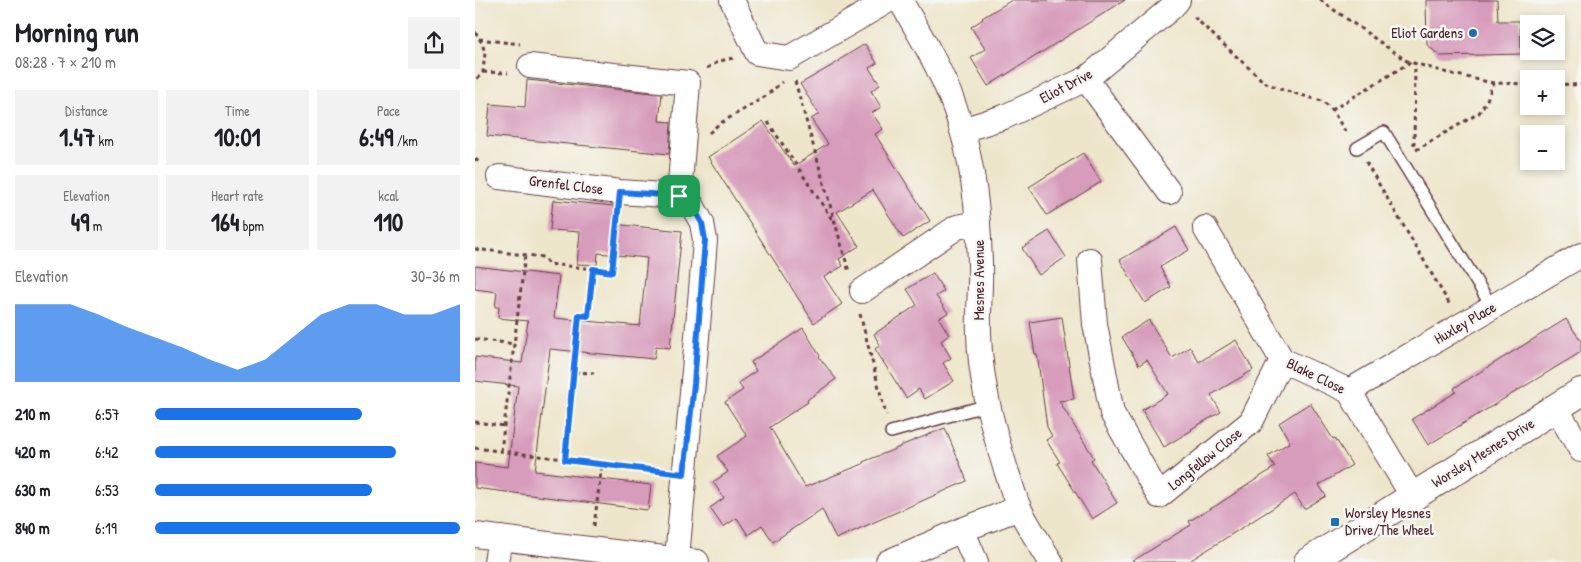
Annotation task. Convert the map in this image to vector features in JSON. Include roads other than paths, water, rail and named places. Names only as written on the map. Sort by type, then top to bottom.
[{"type":"street","points":[[732,0],[757,53],[791,66],[889,0]]},
{"type":"street","name":"Mesnes Avenue","points":[[900,0],[927,46],[947,86],[963,130],[978,223],[980,266],[979,333],[981,367],[988,405],[998,444],[1019,508],[1051,562]]},
{"type":"street","name":"Eliot Drive","points":[[963,130],[1004,117],[1086,79],[1171,8],[1178,0]]},
{"type":"street","points":[[475,535],[687,561],[684,474],[694,384],[705,240],[702,223],[692,205],[679,196],[689,83],[530,66]]},
{"type":"street","points":[[1086,79],[1169,192]]},
{"type":"street","name":"Grenfel Close","points":[[499,177],[620,192],[679,196]]},
{"type":"street","points":[[857,292],[957,227],[978,223]]},
{"type":"street","name":"Blake Close","points":[[1205,228],[1282,360],[1349,391],[1413,497]]},
{"type":"street","name":"Huxley Place","points":[[1349,391],[1581,255]]},
{"type":"street","name":"Longfellow Close","points":[[1090,260],[1095,324],[1112,413],[1159,496],[1251,422],[1282,360]]},
{"type":"street","name":"Worsley Mesnes Drive","points":[[1308,562],[1581,392]]},
{"type":"street","points":[[1556,408],[1581,450]]},
{"type":"street","points":[[887,562],[1019,508]]},
{"type":"street","points":[[962,530],[976,562]]},
{"type":"street","points":[[496,562],[500,538]]},
{"type":"lane","points":[[1357,148],[1384,132],[1492,307]]},
{"type":"lane","points":[[891,432],[988,405]]},
{"type":"place","name":"Eliot Gardens","points":[[1473,33]]},
{"type":"place","name":"Worsley Mesnes Drive/The Wheel","points":[[1335,522]]}]
